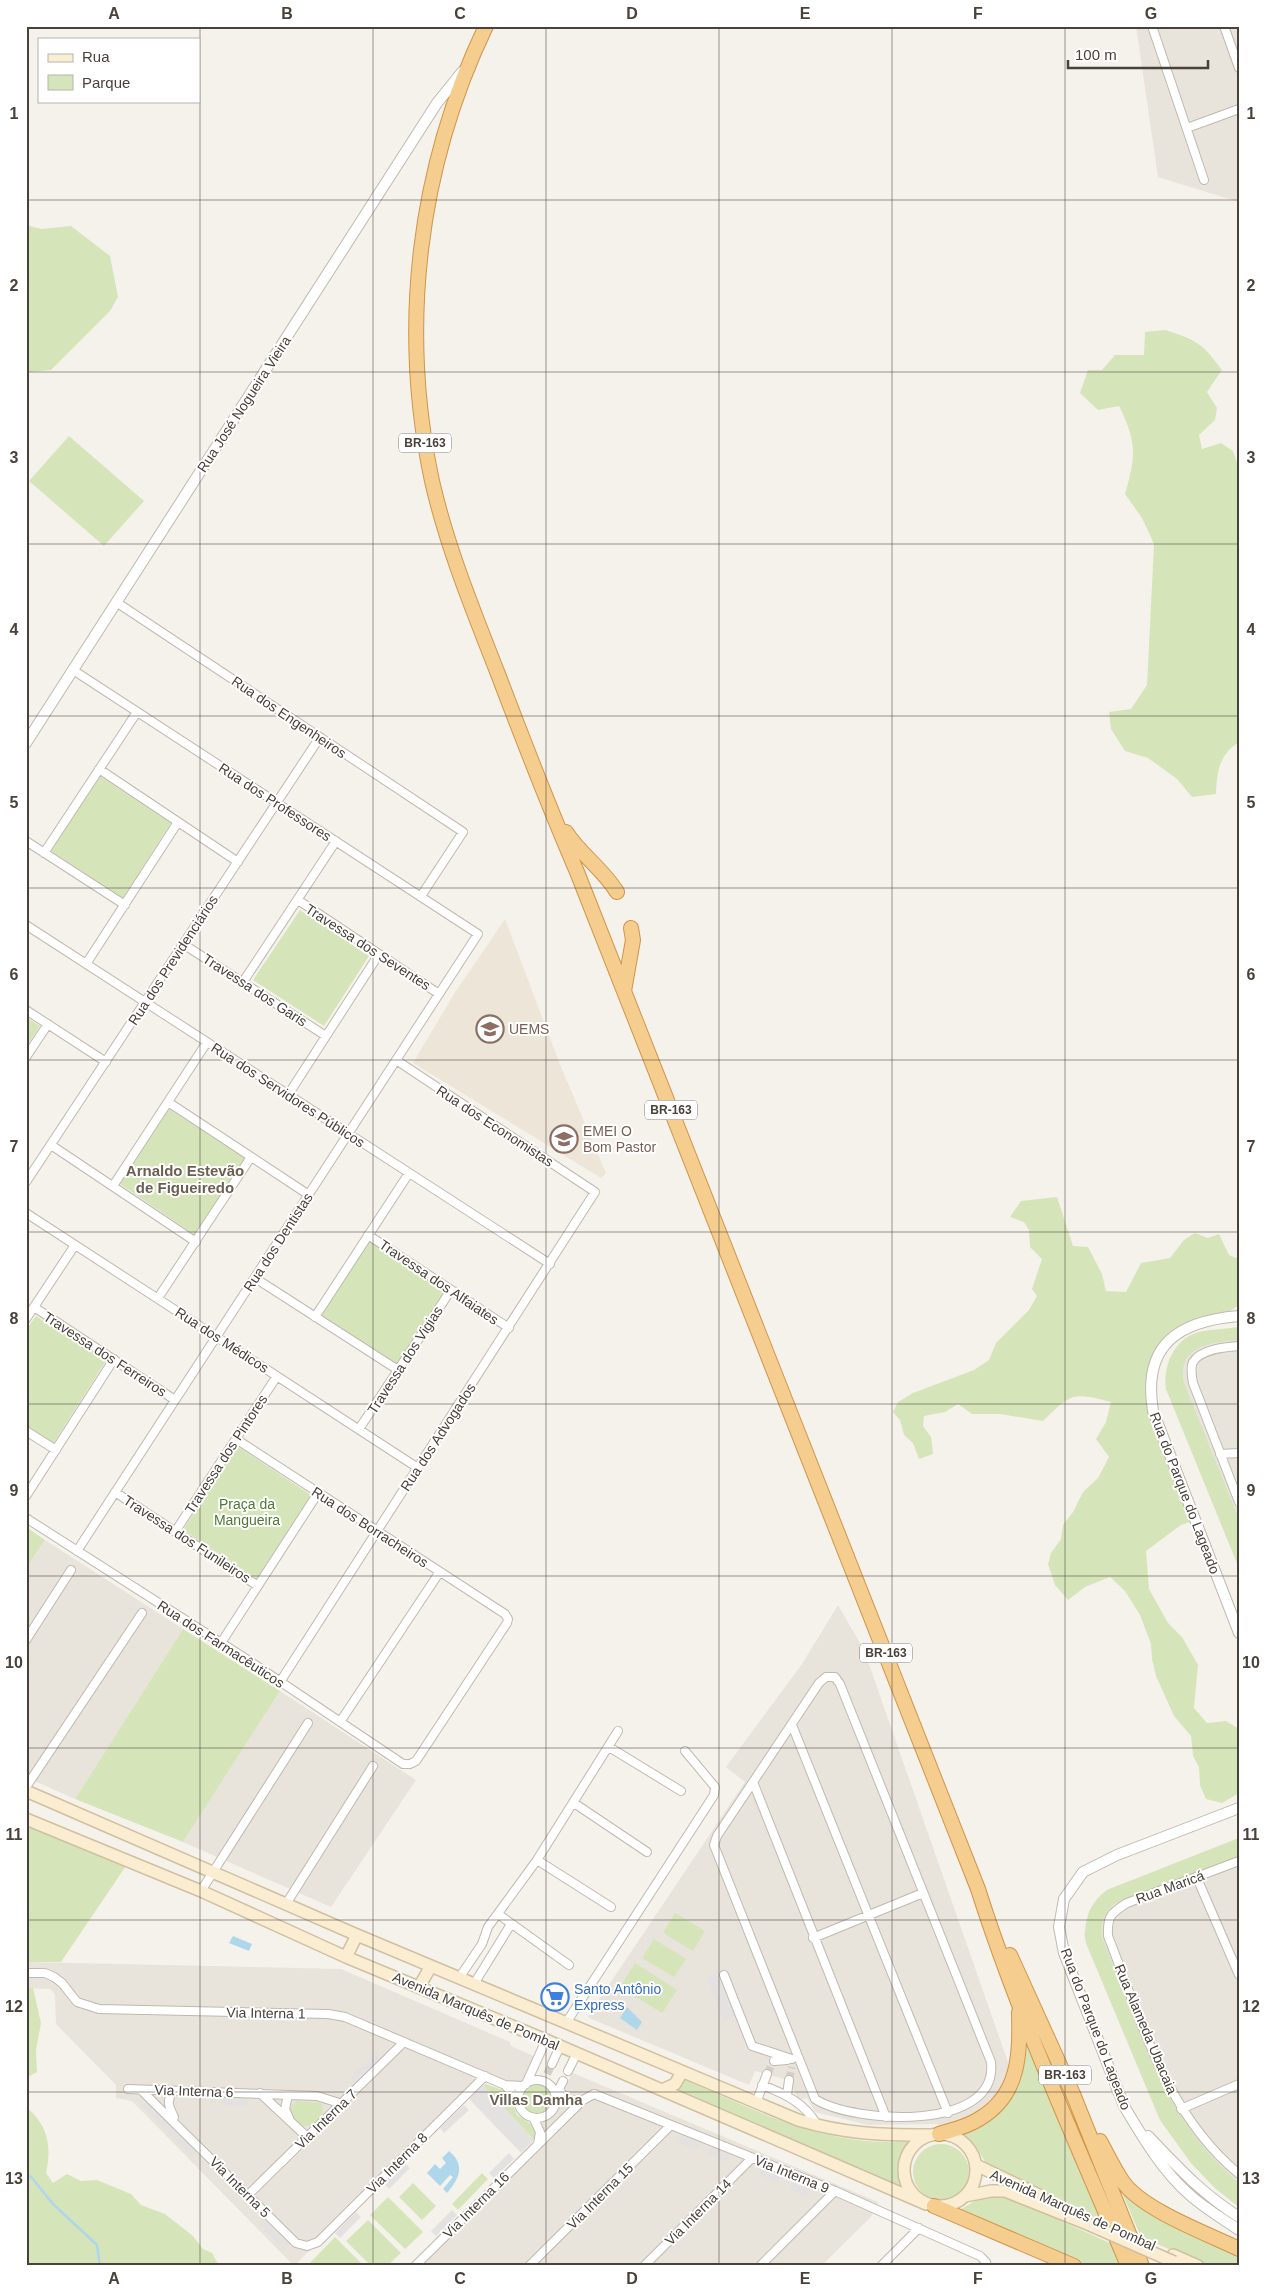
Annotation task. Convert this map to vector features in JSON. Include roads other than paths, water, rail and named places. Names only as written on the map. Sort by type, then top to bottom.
[{"type":"highway","name":"BR-163","points":[[486,26],[466,68],[441,146],[427,204],[420,252],[416,315],[419,398],[426,449],[446,531],[462,581],[547,804],[577,872],[978,1889],[1019,2004],[1128,2266]]},
{"type":"highway","points":[[547,804],[573,844],[611,882],[617,892]]},
{"type":"highway","points":[[624,991],[633,940],[631,928]]},
{"type":"highway","name":"BR-163","points":[[978,1889],[1000,1930],[1073,2094],[1142,2266]]},
{"type":"highway","points":[[934,2134],[980,2119],[1005,2094],[1017,2069],[1019,2004]]},
{"type":"highway","points":[[1073,2094],[1123,2182],[1137,2197],[1164,2213],[1239,2249]]},
{"type":"highway","points":[[930,2205],[1074,2266]]},
{"type":"main road","name":"Avenida Marquês de Pombal","points":[[26,1791],[357,1935],[756,2103],[817,2125],[868,2135],[934,2134]]},
{"type":"main road","name":"Avenida Marquês de Pombal","points":[[26,1819],[201,1891],[346,1956],[930,2205]]},
{"type":"main road","points":[[346,1956],[357,1935]]},
{"type":"main road","points":[[419,1987],[431,1966]]},
{"type":"main road","points":[[662,2090],[675,2084],[682,2072]]},
{"type":"main road","points":[[934,2134],[952,2136],[964,2142],[972,2153],[976,2166],[974,2182],[964,2196],[950,2205],[930,2205],[912,2194],[904,2178],[905,2160],[914,2145],[934,2134]]},
{"type":"main road","name":"Avenida Marquês de Pombal","points":[[976,2166],[1090,2222],[1176,2261],[1198,2266]]},
{"type":"main road","name":"Avenida Marquês de Pombal","points":[[964,2196],[991,2190],[1005,2191],[1090,2222]]},
{"type":"street","points":[[1152,26],[1204,180]]},
{"type":"street","points":[[1224,26],[1239,68]]},
{"type":"street","name":"Rua José Nogueira Vieira","points":[[26,743],[437,103],[466,68]]},
{"type":"street","points":[[1187,128],[1239,109]]},
{"type":"street","name":"Rua dos Engenheiros","points":[[116,602],[463,832],[421,896]]},
{"type":"street","name":"Rua dos Professores","points":[[73,670],[478,934]]},
{"type":"street","points":[[44,853],[137,712]]},
{"type":"street","name":"Rua dos Previdenciários","points":[[26,1182],[320,737]]},
{"type":"street","points":[[99,769],[238,862]]},
{"type":"street","points":[[86,964],[178,822]]},
{"type":"street","points":[[26,841],[124,905]]},
{"type":"street","points":[[243,982],[336,841]]},
{"type":"street","name":"Travessa dos Seventes","points":[[298,900],[439,994]]},
{"type":"street","name":"Rua dos Servidores Públicos","points":[[26,925],[550,1264]]},
{"type":"street","name":"Rua dos Dentistas","points":[[77,1551],[478,934]]},
{"type":"street","name":"Travessa dos Garis","points":[[184,944],[326,1036]]},
{"type":"street","points":[[288,1095],[379,954]]},
{"type":"street","points":[[26,1010],[106,1062]]},
{"type":"street","points":[[26,1057],[48,1024]]},
{"type":"street","points":[[113,1186],[207,1042]]},
{"type":"street","name":"Rua dos Economistas","points":[[396,1060],[594,1192]]},
{"type":"street","points":[[168,1102],[309,1195]]},
{"type":"street","points":[[50,1145],[196,1242]]},
{"type":"street","points":[[158,1298],[251,1157]]},
{"type":"street","points":[[315,1317],[409,1173]]},
{"type":"street","name":"Rua dos Advogados","points":[[280,1682],[509,1328],[594,1192]]},
{"type":"street","name":"Rua dos Médicos","points":[[26,1213],[418,1468]]},
{"type":"street","name":"Travessa dos Alfaiates","points":[[368,1235],[509,1328]]},
{"type":"street","points":[[26,1319],[75,1245]]},
{"type":"street","points":[[254,1278],[398,1370]]},
{"type":"street","name":"Travessa dos Vigias","points":[[359,1429],[451,1290]]},
{"type":"street","name":"Travessa dos Ferreiros","points":[[34,1307],[175,1400]]},
{"type":"street","name":"Rua do Parque do Lageado","points":[[1239,1316],[1199,1322],[1181,1330],[1163,1346],[1153,1366],[1150,1391],[1153,1411],[1239,1633]]},
{"type":"street","points":[[1239,1346],[1228,1346],[1204,1353],[1193,1362],[1192,1368],[1192,1383],[1239,1502]]},
{"type":"street","points":[[26,1496],[114,1359]]},
{"type":"street","name":"Travessa dos Pintores","points":[[176,1532],[277,1376]]},
{"type":"street","points":[[26,1431],[56,1450]]},
{"type":"street","name":"Rua dos Borracheiros","points":[[236,1439],[439,1573],[505,1614],[508,1619],[416,1761]]},
{"type":"street","points":[[1220,1454],[1239,1453]]},
{"type":"street","name":"Travessa dos Funileiros","points":[[115,1492],[258,1586]]},
{"type":"street","points":[[221,1643],[318,1493]]},
{"type":"street","name":"Rua dos Farmacêuticos","points":[[26,1518],[221,1643],[404,1764],[416,1761]]},
{"type":"street","points":[[26,1640],[71,1570]]},
{"type":"street","points":[[340,1722],[439,1573]]},
{"type":"street","points":[[26,1786],[142,1613]]},
{"type":"street","points":[[826,1677],[835,1677],[840,1684],[991,2062],[992,2073],[988,2084],[974,2098],[948,2113],[886,2118],[858,2114],[825,2105],[815,2099],[714,1845],[717,1836],[752,1782],[792,1725],[819,1683],[826,1677]]},
{"type":"street","points":[[201,1891],[308,1723]]},
{"type":"street","points":[[792,1725],[948,2113]]},
{"type":"street","points":[[459,1978],[482,1944],[488,1927],[537,1860],[610,1747],[618,1731]]},
{"type":"street","points":[[610,1747],[681,1791]]},
{"type":"street","points":[[566,2023],[714,1795],[715,1787],[685,1751]]},
{"type":"street","points":[[286,1904],[373,1766]]},
{"type":"street","points":[[752,1782],[886,2118]]},
{"type":"street","points":[[574,1803],[648,1852]]},
{"type":"street","name":"Rua do Parque do Lageado","points":[[1239,1808],[1117,1855],[1083,1872],[1064,1899],[1059,1926],[1064,1953],[1124,2106],[1159,2161],[1190,2196],[1239,2230]]},
{"type":"street","points":[[537,1860],[611,1906]]},
{"type":"street","name":"Rua Maricá","points":[[1108,1922],[1113,1912],[1127,1903],[1239,1861]]},
{"type":"street","points":[[1197,1878],[1238,1971]]},
{"type":"street","points":[[813,1938],[923,1893]]},
{"type":"street","points":[[498,1914],[569,1965]]},
{"type":"street","name":"Rua Alameda Ubacaia","points":[[1108,1922],[1108,1936],[1167,2082],[1181,2109],[1222,2160],[1239,2174]]},
{"type":"street","points":[[474,1984],[512,1924]]},
{"type":"street","name":"Via Interna 1","points":[[26,1973],[45,1974],[54,1977],[62,1983],[77,2002],[100,2008],[328,2014],[345,2017],[505,2085]]},
{"type":"street","points":[[724,1975],[752,2046],[792,2063]]},
{"type":"street","points":[[518,2101],[518,2096],[546,2040]]},
{"type":"street","name":"Via Interna 7","points":[[248,2195],[404,2042]]},
{"type":"street","points":[[552,2064],[560,2046]]},
{"type":"street","points":[[792,2063],[795,2048]]},
{"type":"street","points":[[568,2070],[577,2053]]},
{"type":"street","points":[[774,2061],[792,2063]]},
{"type":"street","points":[[756,2103],[767,2074]]},
{"type":"street","name":"Via Interna 8","points":[[307,2246],[318,2242],[485,2076]]},
{"type":"street","points":[[505,2085],[524,2085],[534,2080],[545,2078],[552,2086],[560,2088]]},
{"type":"street","points":[[788,2094],[789,2080]]},
{"type":"street","points":[[1181,2109],[1239,2084]]},
{"type":"street","points":[[505,2085],[518,2101],[522,2112],[538,2119],[553,2130]]},
{"type":"street","points":[[762,2085],[788,2094],[792,2100],[802,2105],[817,2125]]},
{"type":"street","points":[[560,2088],[564,2097],[572,2101],[583,2100]]},
{"type":"street","points":[[538,2119],[551,2113],[556,2106],[560,2088]]},
{"type":"street","name":"Via Interna 6","points":[[128,2089],[317,2096],[342,2104]]},
{"type":"street","name":"Via Interna 5","points":[[141,2090],[177,2123],[296,2243],[307,2246]]},
{"type":"street","name":"Via Interna 5","points":[[173,2091],[168,2098],[168,2106],[177,2123]]},
{"type":"street","points":[[260,2093],[307,2137]]},
{"type":"street","name":"Via Interna 16","points":[[414,2266],[583,2100],[594,2094]]},
{"type":"street","name":"Via Interna 9","points":[[594,2094],[919,2228],[980,2256],[986,2264]]},
{"type":"street","points":[[288,2095],[285,2109],[291,2122]]},
{"type":"street","points":[[556,2106],[569,2115]]},
{"type":"street","points":[[538,2119],[540,2132],[538,2144]]},
{"type":"street","name":"Rua do Parque do Lageado","points":[[1133,2121],[1194,2185],[1220,2206],[1239,2217]]},
{"type":"street","name":"Via Interna 15","points":[[529,2266],[670,2126]]},
{"type":"street","name":"Via Interna 14","points":[[644,2266],[752,2158]]},
{"type":"street","points":[[760,2266],[835,2192]]},
{"type":"street","points":[[881,2266],[919,2228]]},
{"type":"water","points":[[233,1936],[252,1944],[249,1951],[229,1943]]},
{"type":"water","points":[[627,2007],[642,2022],[637,2030],[620,2018]]},
{"type":"water","points":[[449,2151],[458,2162],[459,2172],[447,2193],[443,2189],[453,2177],[450,2175],[440,2186],[427,2173],[435,2164],[440,2169],[446,2163],[442,2158]]},
{"type":"waterway","points":[[26,2174],[32,2178],[53,2204],[97,2245],[100,2266]]},
{"type":"tunnel","points":[[767,2074],[774,2061]]},
{"type":"tunnel","points":[[547,2074],[552,2064]]},
{"type":"tunnel","points":[[789,2080],[792,2067]]},
{"type":"place","name":"UEMS","points":[[490,1029]]},
{"type":"place","name":"EMEI O Bom Pastor","points":[[564,1139]]},
{"type":"place","name":"Santo Antônio Express","points":[[555,1997]]},
{"type":"district","name":"Arnaldo Estevão de Figueiredo","points":[[185,1178]]},
{"type":"district","name":"Villas Damha","points":[[536,2099]]},
{"type":"park label","name":"Praça da Mangueira","points":[[247,1512]]}]
